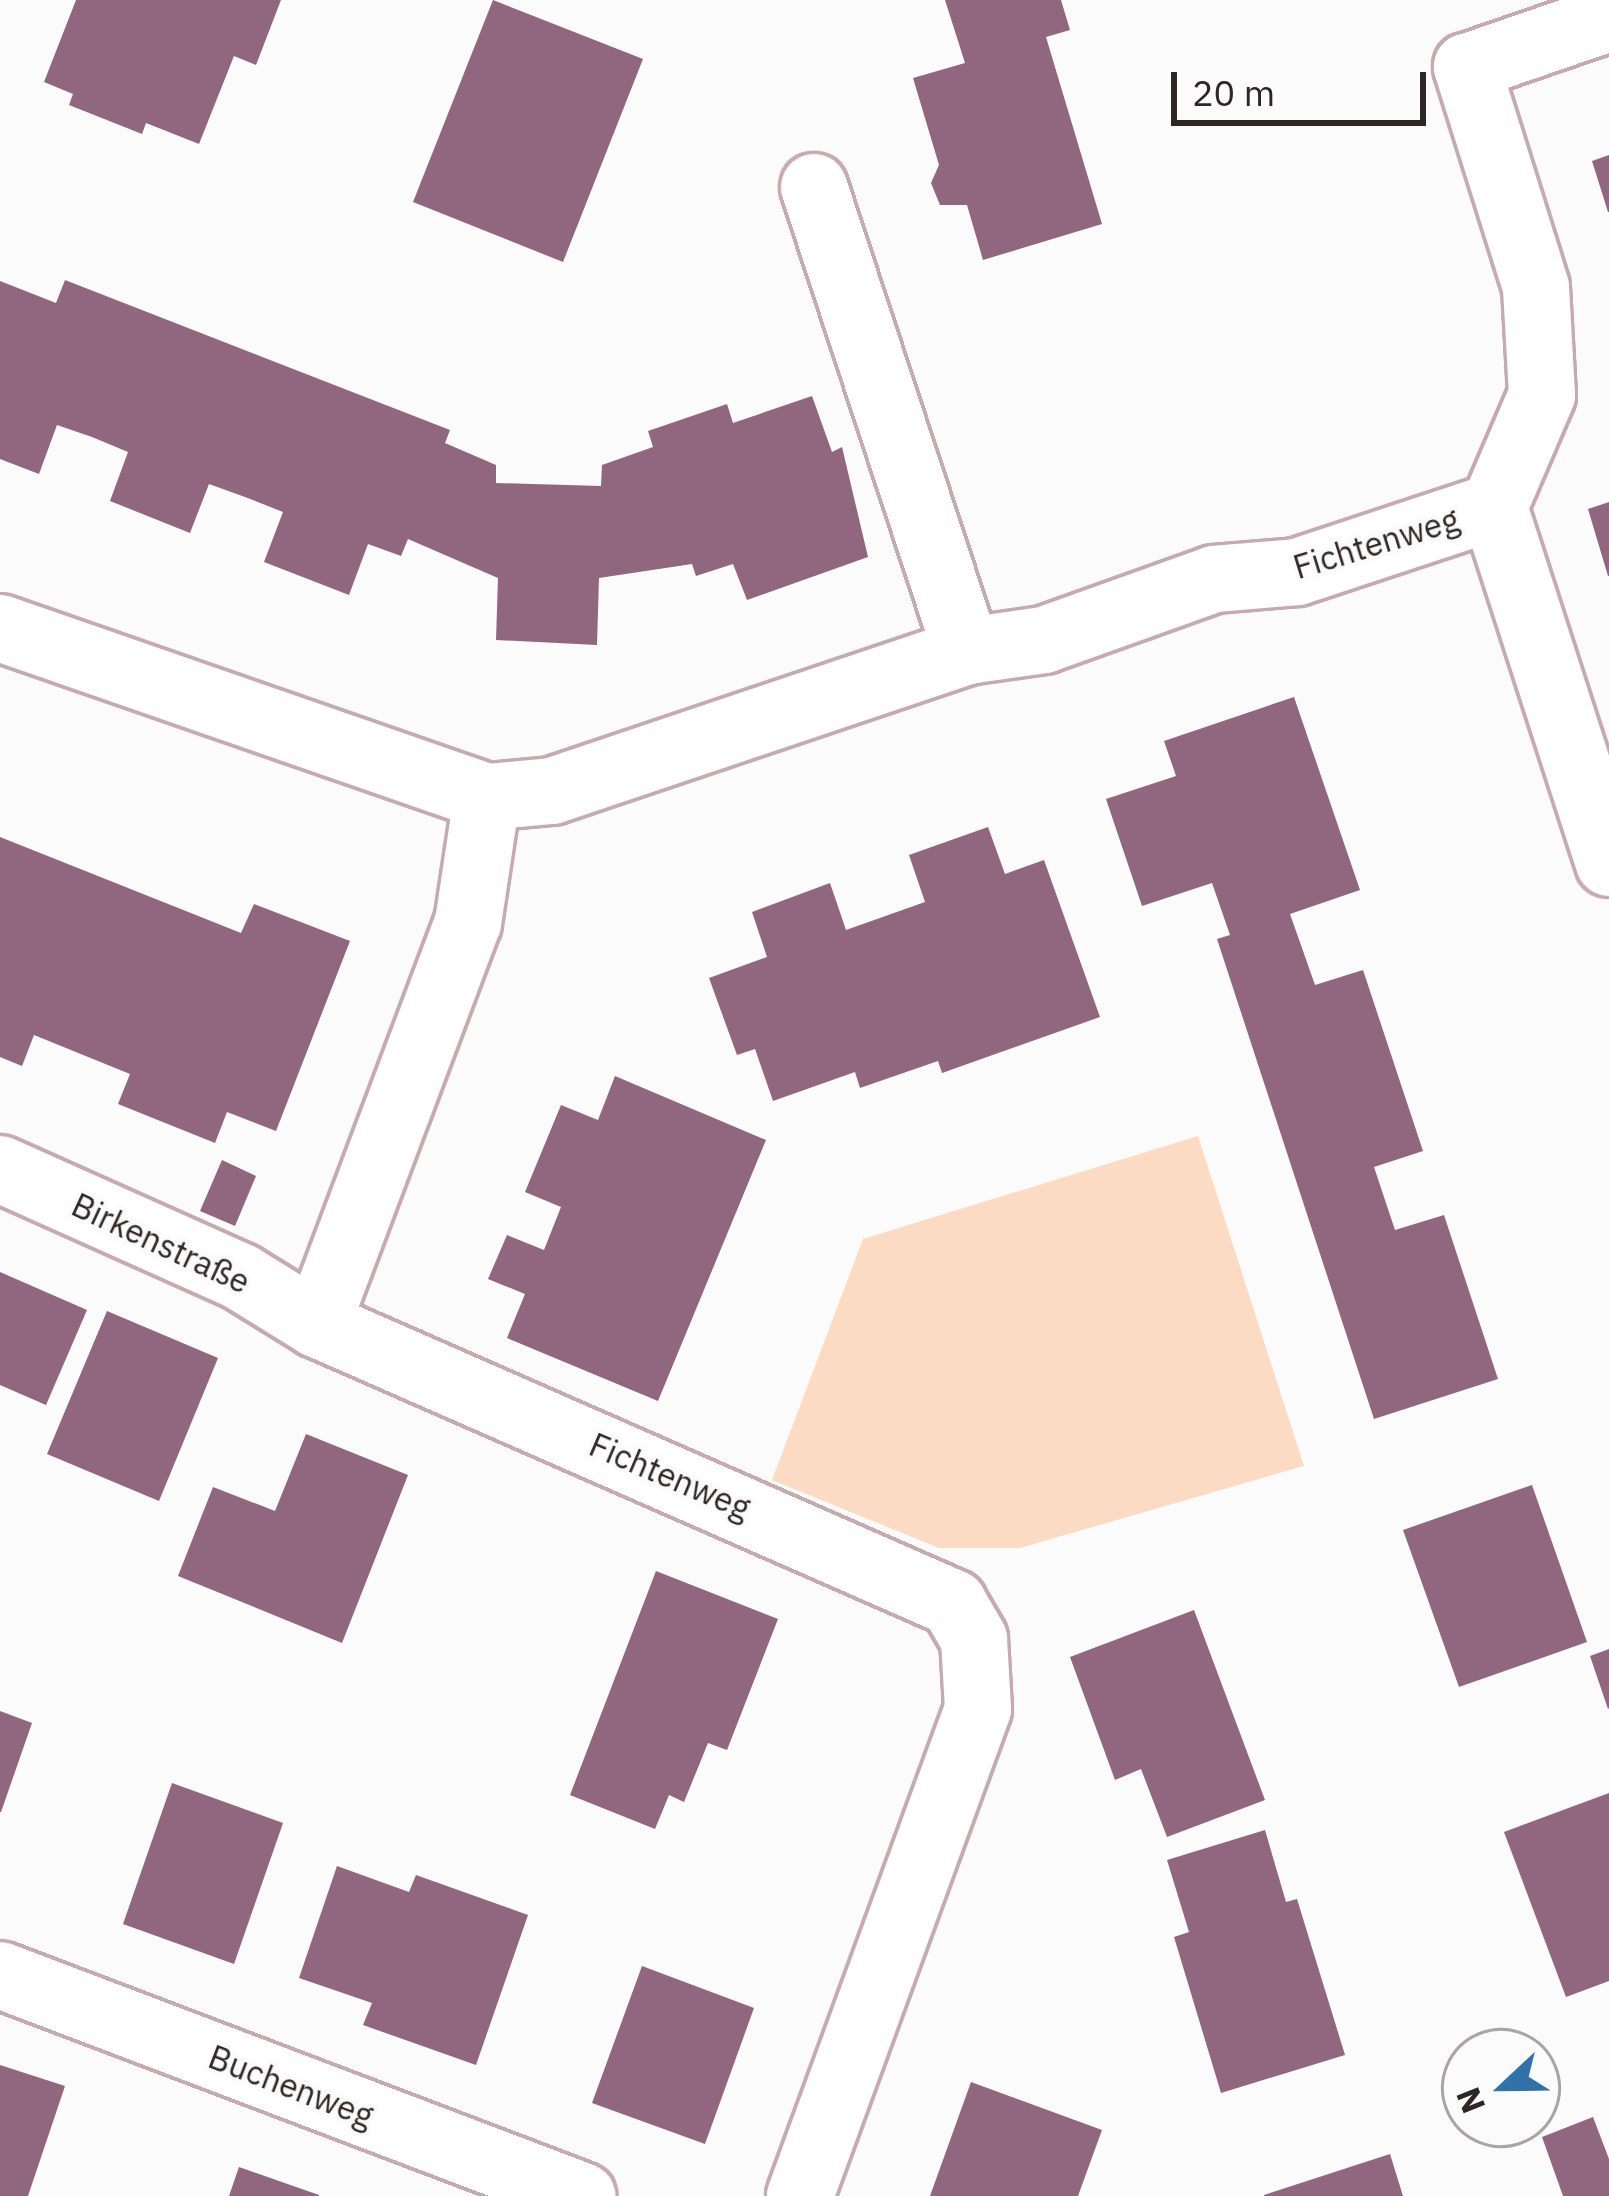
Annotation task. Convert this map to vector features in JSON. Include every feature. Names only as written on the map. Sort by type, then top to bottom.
[{"type":"street","points":[[1494,507],[1542,395],[1536,287],[1467,67],[1609,18]]},
{"type":"street","points":[[814,188],[967,651]]},
{"type":"street","name":"Fichtenweg","points":[[0,628],[487,797],[552,791],[967,651],[1044,640],[1214,579],[1297,572],[1494,507],[1609,862]]},
{"type":"street","points":[[317,1324],[468,923],[487,797]]},
{"type":"street","name":"Birkenstraße","points":[[0,1169],[242,1277],[317,1324]]},
{"type":"street","name":"Fichtenweg","points":[[317,1324],[899,1575],[953,1603],[974,1640],[978,1709],[800,2196]]},
{"type":"street","name":"Buchenweg","points":[[0,1976],[582,2196]]},
{"type":"shaded area","points":[[1198,1136],[1304,1466],[1020,1548],[939,1548],[772,1480],[863,1239]]},
{"type":"building","points":[[76,0],[281,0],[256,65],[234,56],[199,144],[146,123],[142,134],[69,105],[73,94],[44,82]]},
{"type":"building","points":[[493,0],[643,59],[563,262],[413,202]]},
{"type":"building","points":[[945,0],[1061,0],[1070,30],[1046,37],[1102,224],[983,260],[967,205],[940,205],[931,183],[939,165],[913,78],[965,63]]},
{"type":"building","points":[[1609,155],[1609,212],[1608,212],[1592,161]]},
{"type":"building","points":[[65,280],[450,430],[445,443],[496,465],[496,483],[601,486],[602,465],[653,447],[648,431],[727,404],[733,423],[812,396],[832,452],[842,447],[868,557],[747,600],[733,564],[696,576],[692,564],[599,578],[597,645],[496,640],[498,578],[408,539],[401,556],[368,544],[349,595],[264,562],[283,512],[245,497],[209,484],[190,533],[110,501],[128,452],[92,437],[57,425],[39,474],[0,459],[0,281],[56,303]]},
{"type":"building","points":[[1609,502],[1609,576],[1608,576],[1588,509]]},
{"type":"building","points":[[1294,697],[1360,890],[1290,914],[1315,985],[1363,970],[1423,1151],[1374,1167],[1395,1230],[1444,1215],[1498,1379],[1374,1419],[1217,939],[1230,935],[1212,883],[1142,906],[1106,799],[1176,776],[1164,741]]},
{"type":"building","points":[[988,827],[1005,874],[1044,860],[1100,1017],[942,1073],[938,1061],[860,1088],[855,1072],[773,1101],[755,1049],[737,1055],[709,978],[767,957],[752,912],[830,883],[846,930],[925,902],[909,855]]},
{"type":"building","points":[[0,837],[241,933],[254,904],[350,941],[276,1131],[227,1112],[215,1143],[118,1104],[130,1074],[34,1035],[22,1066],[0,1057]]},
{"type":"building","points":[[615,1076],[766,1140],[658,1401],[507,1338],[525,1294],[488,1279],[507,1235],[544,1250],[561,1207],[525,1192],[561,1105],[598,1120]]},
{"type":"building","points":[[222,1160],[256,1176],[235,1226],[200,1211]]},
{"type":"building","points":[[0,1272],[87,1310],[46,1405],[0,1385]]},
{"type":"building","points":[[107,1311],[218,1358],[159,1501],[47,1454]]},
{"type":"building","points":[[306,1434],[408,1475],[342,1643],[178,1576],[213,1487],[275,1511]]},
{"type":"building","points":[[1532,1485],[1587,1642],[1459,1687],[1403,1530]]},
{"type":"building","points":[[656,1571],[778,1619],[727,1750],[708,1743],[684,1802],[669,1795],[655,1829],[570,1795]]},
{"type":"building","points":[[1194,1610],[1265,1800],[1167,1837],[1141,1769],[1115,1780],[1070,1657]]},
{"type":"building","points":[[1609,1649],[1609,1708],[1608,1709],[1590,1656]]},
{"type":"building","points":[[0,1711],[32,1723],[1,1812],[0,1812]]},
{"type":"building","points":[[172,1783],[283,1823],[234,1964],[123,1924]]},
{"type":"building","points":[[1609,1793],[1609,1981],[1566,1997],[1504,1832]]},
{"type":"building","points":[[1265,1830],[1286,1902],[1297,1899],[1345,2055],[1221,2093],[1174,1937],[1189,1932],[1167,1860]]},
{"type":"building","points":[[337,1866],[409,1892],[416,1875],[528,1915],[476,2065],[363,2025],[372,2003],[299,1978]]},
{"type":"building","points":[[642,1966],[754,2008],[705,2144],[592,2103]]},
{"type":"building","points":[[0,2065],[65,2086],[28,2196],[0,2196]]},
{"type":"building","points":[[971,2082],[1102,2130],[1078,2196],[930,2196]]},
{"type":"building","points":[[1593,2117],[1609,2159],[1609,2196],[1563,2196],[1546,2148],[1561,2148],[1561,2130]]},
{"type":"building","points":[[1390,2154],[1403,2196],[1264,2196],[1264,2195]]},
{"type":"building","points":[[239,2167],[319,2195],[319,2196],[229,2196]]}]
